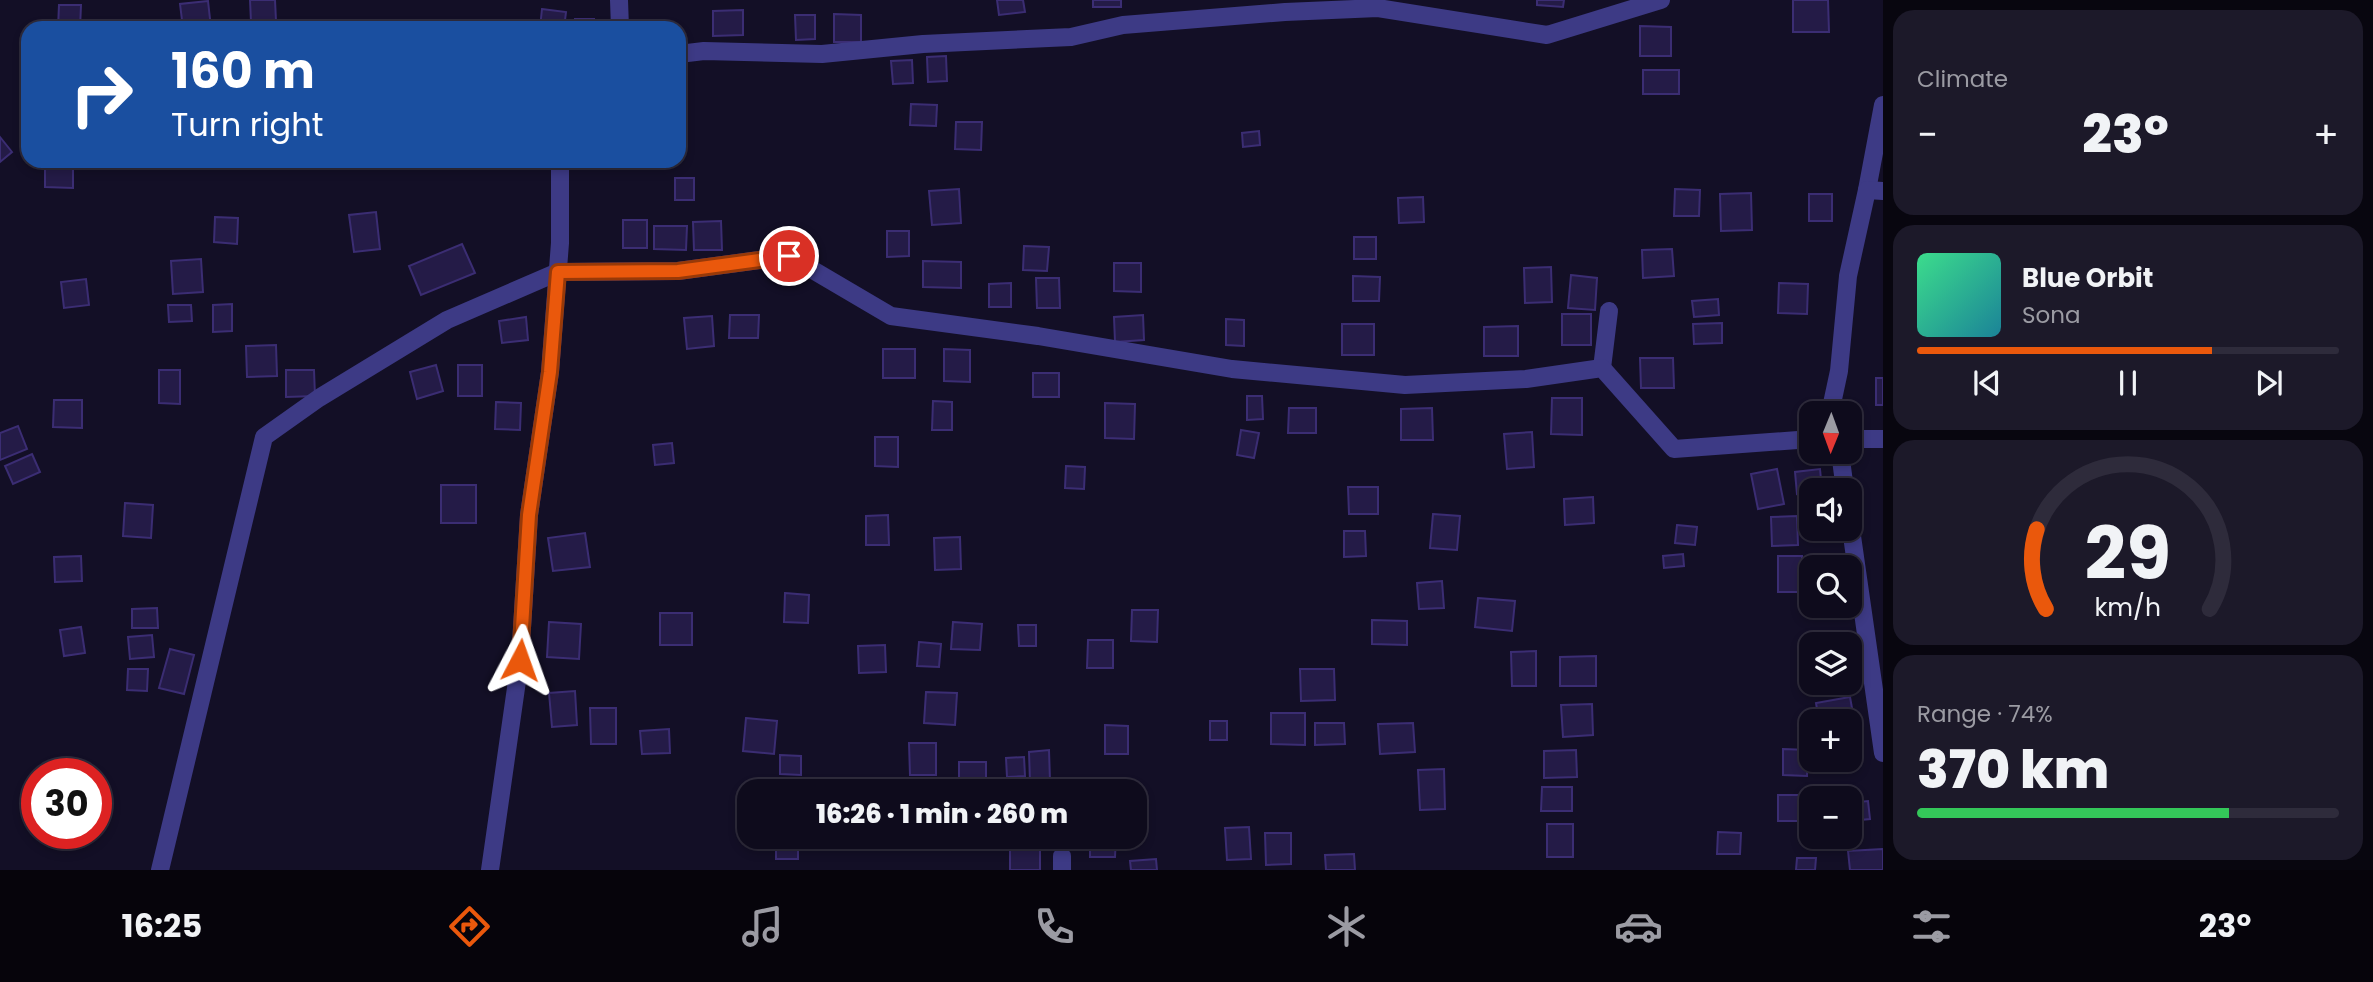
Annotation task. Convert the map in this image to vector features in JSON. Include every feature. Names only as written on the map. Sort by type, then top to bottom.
[{"type":"street","points":[[619,0],[620,21]]},
{"type":"street","points":[[686,53],[704,51],[822,54],[923,44],[1071,37],[1123,25],[1285,12],[1378,8],[1547,35],[1661,0]]},
{"type":"street","points":[[1833,401],[1839,370],[1848,276],[1875,190],[1883,105]]},
{"type":"street","points":[[490,870],[520,660],[529,515],[550,372],[558,272],[560,168]]},
{"type":"street","points":[[160,870],[264,437],[319,398],[447,320],[558,272],[678,271],[789,256],[891,316],[1038,336],[1232,369],[1405,385],[1526,379],[1602,368]]},
{"type":"street","points":[[1609,311],[1602,368],[1674,449],[1799,440]]},
{"type":"street","points":[[1862,439],[1883,439]]},
{"type":"street","points":[[1853,541],[1883,753]]},
{"type":"building","points":[[250,0],[275,0],[276,21],[251,21]]},
{"type":"building","points":[[997,0],[1023,0],[1025,12],[999,15]]},
{"type":"building","points":[[1093,0],[1121,0],[1121,7],[1093,7]]},
{"type":"building","points":[[1537,0],[1564,0],[1563,7],[1537,5]]},
{"type":"building","points":[[1793,0],[1828,0],[1829,32],[1793,32]]},
{"type":"building","points":[[208,1],[210,21],[182,21],[180,4]]},
{"type":"building","points":[[59,5],[81,5],[80,21],[58,21]]},
{"type":"building","points":[[542,9],[566,12],[565,21],[541,21]]},
{"type":"building","points":[[743,10],[743,35],[713,36],[713,11]]},
{"type":"building","points":[[834,14],[861,15],[861,42],[834,42]]},
{"type":"building","points":[[795,15],[815,15],[815,39],[796,40]]},
{"type":"building","points":[[575,19],[594,19],[594,21]]},
{"type":"building","points":[[1640,26],[1671,27],[1671,56],[1640,56]]},
{"type":"building","points":[[946,56],[947,81],[928,82],[927,57]]},
{"type":"building","points":[[912,60],[913,83],[893,84],[891,61]]},
{"type":"building","points":[[1643,70],[1679,70],[1679,94],[1643,94]]},
{"type":"building","points":[[911,104],[937,105],[936,126],[910,125]]},
{"type":"building","points":[[956,122],[982,122],[981,150],[955,149]]},
{"type":"building","points":[[1259,131],[1260,145],[1243,147],[1242,133]]},
{"type":"building","points":[[0,137],[12,152],[0,162]]},
{"type":"building","points":[[45,168],[73,168],[73,188],[45,187]]},
{"type":"building","points":[[675,178],[694,178],[694,200],[675,200]]},
{"type":"building","points":[[959,189],[961,223],[932,225],[929,191]]},
{"type":"building","points":[[1675,189],[1700,190],[1699,216],[1674,216]]},
{"type":"building","points":[[1751,193],[1752,230],[1721,231],[1720,194]]},
{"type":"building","points":[[1809,194],[1832,194],[1832,221],[1809,221]]},
{"type":"building","points":[[1423,197],[1424,222],[1399,223],[1398,198]]},
{"type":"building","points":[[376,212],[380,249],[354,252],[349,215]]},
{"type":"building","points":[[215,217],[238,218],[237,244],[214,242]]},
{"type":"building","points":[[623,220],[647,220],[647,248],[623,248]]},
{"type":"building","points":[[721,221],[722,250],[694,250],[693,222]]},
{"type":"building","points":[[654,226],[687,226],[686,250],[654,249]]},
{"type":"building","points":[[887,231],[909,231],[909,256],[887,257]]},
{"type":"building","points":[[1354,237],[1376,237],[1376,259],[1354,259]]},
{"type":"building","points":[[462,244],[475,273],[421,295],[409,266]]},
{"type":"building","points":[[1024,246],[1049,247],[1047,271],[1023,270]]},
{"type":"building","points":[[1672,249],[1674,276],[1643,278],[1642,250]]},
{"type":"building","points":[[201,259],[203,292],[173,294],[171,261]]},
{"type":"building","points":[[923,261],[961,262],[961,288],[923,287]]},
{"type":"building","points":[[1114,263],[1141,263],[1141,292],[1114,291]]},
{"type":"building","points":[[1551,267],[1552,302],[1525,303],[1524,268]]},
{"type":"building","points":[[1571,275],[1597,278],[1595,310],[1568,308]]},
{"type":"building","points":[[1353,276],[1380,277],[1379,301],[1353,301]]},
{"type":"building","points":[[1036,278],[1059,278],[1060,308],[1037,308]]},
{"type":"building","points":[[86,279],[89,305],[64,308],[61,282]]},
{"type":"building","points":[[1011,283],[1011,307],[989,307],[989,284]]},
{"type":"building","points":[[1779,283],[1808,284],[1807,314],[1778,313]]},
{"type":"building","points":[[1718,299],[1719,315],[1694,317],[1692,301]]},
{"type":"building","points":[[232,304],[232,331],[213,332],[213,305]]},
{"type":"building","points":[[168,305],[191,305],[192,321],[169,322]]},
{"type":"building","points":[[1562,314],[1591,314],[1591,345],[1562,345]]},
{"type":"building","points":[[730,315],[759,315],[758,338],[729,338]]},
{"type":"building","points":[[1143,315],[1144,340],[1115,342],[1114,317]]},
{"type":"building","points":[[712,316],[714,346],[687,349],[684,318]]},
{"type":"building","points":[[526,317],[528,340],[502,343],[499,321]]},
{"type":"building","points":[[1226,319],[1244,320],[1244,346],[1226,345]]},
{"type":"building","points":[[1722,323],[1722,343],[1694,344],[1693,324]]},
{"type":"building","points":[[1342,324],[1374,324],[1374,355],[1342,355]]},
{"type":"building","points":[[1518,326],[1518,356],[1484,356],[1484,327]]},
{"type":"building","points":[[276,345],[277,376],[247,377],[246,346]]},
{"type":"building","points":[[883,349],[915,349],[915,378],[883,378]]},
{"type":"building","points":[[944,349],[970,350],[970,382],[944,381]]},
{"type":"building","points":[[1640,358],[1673,358],[1674,388],[1641,388]]},
{"type":"building","points":[[436,365],[443,391],[417,399],[410,372]]},
{"type":"building","points":[[458,365],[482,365],[482,396],[458,396]]},
{"type":"building","points":[[159,370],[180,370],[180,404],[159,403]]},
{"type":"building","points":[[286,370],[314,370],[315,396],[286,397]]},
{"type":"building","points":[[1033,373],[1059,373],[1059,397],[1033,397]]},
{"type":"building","points":[[1876,378],[1883,378],[1883,405],[1876,405]]},
{"type":"building","points":[[1247,396],[1262,396],[1263,419],[1247,420]]},
{"type":"building","points":[[1552,398],[1582,398],[1582,435],[1551,434]]},
{"type":"building","points":[[54,400],[82,400],[82,428],[53,427]]},
{"type":"building","points":[[933,401],[952,402],[952,430],[932,430]]},
{"type":"building","points":[[496,402],[521,403],[520,430],[495,429]]},
{"type":"building","points":[[1105,403],[1135,404],[1134,439],[1105,438]]},
{"type":"building","points":[[1289,408],[1316,408],[1316,433],[1288,433]]},
{"type":"building","points":[[1432,408],[1433,440],[1401,440],[1401,409]]},
{"type":"building","points":[[18,426],[27,449],[0,460],[0,433]]},
{"type":"building","points":[[1241,430],[1259,433],[1254,458],[1237,455]]},
{"type":"building","points":[[1532,432],[1534,467],[1507,469],[1504,434]]},
{"type":"building","points":[[875,437],[898,437],[898,467],[875,466]]},
{"type":"building","points":[[672,443],[674,463],[655,465],[653,445]]},
{"type":"building","points":[[32,454],[40,472],[13,484],[5,466]]},
{"type":"building","points":[[1066,466],[1085,467],[1084,489],[1065,488]]},
{"type":"building","points":[[1777,469],[1784,504],[1758,509],[1751,474]]},
{"type":"building","points":[[1820,469],[1821,478],[1799,478],[1797,494],[1795,472]]},
{"type":"building","points":[[441,485],[476,485],[476,523],[441,523]]},
{"type":"building","points":[[1348,487],[1378,487],[1378,514],[1349,514]]},
{"type":"building","points":[[1593,497],[1594,523],[1565,525],[1564,499]]},
{"type":"building","points":[[125,503],[153,505],[151,538],[123,536]]},
{"type":"building","points":[[1433,514],[1460,516],[1457,550],[1430,548]]},
{"type":"building","points":[[888,515],[889,545],[866,545],[866,516]]},
{"type":"building","points":[[1797,516],[1798,545],[1772,546],[1771,517]]},
{"type":"building","points":[[1677,525],[1697,527],[1695,545],[1675,543]]},
{"type":"building","points":[[1344,531],[1365,531],[1366,556],[1344,557]]},
{"type":"building","points":[[585,533],[590,567],[553,571],[548,538]]},
{"type":"building","points":[[960,537],[961,569],[935,570],[934,538]]},
{"type":"building","points":[[1683,554],[1684,566],[1664,568],[1663,556]]},
{"type":"building","points":[[81,556],[82,581],[55,582],[54,557]]},
{"type":"building","points":[[1778,556],[1799,556],[1799,592],[1778,592]]},
{"type":"building","points":[[1442,581],[1444,608],[1419,609],[1417,583]]},
{"type":"building","points":[[785,593],[809,595],[808,623],[784,622]]},
{"type":"building","points":[[1478,598],[1515,601],[1512,631],[1475,627]]},
{"type":"building","points":[[157,608],[158,628],[132,628],[132,609]]},
{"type":"building","points":[[1132,610],[1158,610],[1157,642],[1131,641]]},
{"type":"building","points":[[660,613],[692,613],[692,645],[660,645]]},
{"type":"building","points":[[1372,620],[1407,621],[1407,645],[1372,644]]},
{"type":"building","points":[[549,622],[581,624],[579,659],[547,657]]},
{"type":"building","points":[[953,622],[982,624],[980,650],[951,649]]},
{"type":"building","points":[[1018,625],[1036,625],[1036,646],[1019,646]]},
{"type":"building","points":[[81,627],[85,653],[64,656],[60,630]]},
{"type":"building","points":[[152,635],[154,657],[130,659],[128,637]]},
{"type":"building","points":[[1088,640],[1113,640],[1113,668],[1087,668]]},
{"type":"building","points":[[919,642],[941,644],[939,667],[917,666]]},
{"type":"building","points":[[885,645],[886,672],[859,673],[858,646]]},
{"type":"building","points":[[170,649],[194,655],[184,694],[159,688]]},
{"type":"building","points":[[1536,651],[1536,686],[1512,686],[1511,652]]},
{"type":"building","points":[[1596,656],[1596,686],[1560,686],[1560,657]]},
{"type":"building","points":[[128,669],[148,669],[147,691],[127,690]]},
{"type":"building","points":[[1300,669],[1334,669],[1335,700],[1301,701]]},
{"type":"building","points":[[575,691],[577,725],[552,727],[549,693]]},
{"type":"building","points":[[926,692],[957,693],[955,725],[924,723]]},
{"type":"building","points":[[1850,697],[1852,709],[1817,709],[1816,703]]},
{"type":"building","points":[[1592,704],[1593,735],[1563,737],[1561,705]]},
{"type":"building","points":[[590,708],[616,708],[616,744],[591,744]]},
{"type":"building","points":[[1271,713],[1305,713],[1305,745],[1271,744]]},
{"type":"building","points":[[746,718],[777,721],[774,754],[743,751]]},
{"type":"building","points":[[1210,721],[1227,721],[1227,740],[1210,740]]},
{"type":"building","points":[[1315,723],[1344,723],[1345,744],[1315,745]]},
{"type":"building","points":[[1413,723],[1415,752],[1380,754],[1378,724]]},
{"type":"building","points":[[1105,725],[1128,726],[1128,754],[1105,754]]},
{"type":"building","points":[[669,729],[670,753],[642,754],[640,731]]},
{"type":"building","points":[[909,743],[936,743],[936,775],[910,775]]},
{"type":"building","points":[[1783,749],[1799,750],[1799,772],[1807,772],[1807,776],[1783,775]]},
{"type":"building","points":[[1049,750],[1050,779],[1030,779],[1029,752]]},
{"type":"building","points":[[1576,750],[1577,777],[1544,778],[1544,751]]},
{"type":"building","points":[[780,755],[801,756],[801,775],[780,774]]},
{"type":"building","points":[[1024,757],[1025,776],[1007,777],[1006,758]]},
{"type":"building","points":[[959,762],[986,762],[986,779],[959,779]]},
{"type":"building","points":[[1444,769],[1445,809],[1420,810],[1418,770]]},
{"type":"building","points":[[1542,787],[1572,787],[1572,811],[1541,811]]},
{"type":"building","points":[[1778,795],[1799,795],[1799,821],[1778,821]]},
{"type":"building","points":[[1868,801],[1870,819],[1862,820],[1862,802]]},
{"type":"building","points":[[1547,824],[1573,824],[1573,857],[1547,857]]},
{"type":"building","points":[[1249,827],[1251,859],[1227,860],[1225,828]]},
{"type":"building","points":[[1718,832],[1741,833],[1740,854],[1717,854]]},
{"type":"building","points":[[1265,833],[1291,833],[1291,864],[1266,865]]},
{"type":"building","points":[[776,849],[798,849],[798,859],[776,859]]},
{"type":"building","points":[[1010,849],[1040,849],[1040,870],[1010,870]]},
{"type":"building","points":[[1090,849],[1115,849],[1115,857],[1090,857]]},
{"type":"building","points":[[1883,849],[1883,870],[1850,870],[1848,851]]},
{"type":"building","points":[[1354,854],[1355,870],[1326,870],[1325,855]]},
{"type":"building","points":[[1797,858],[1816,858],[1815,870],[1796,870]]},
{"type":"building","points":[[1156,859],[1157,870],[1131,870],[1130,861]]},
{"type":"route","points":[[520,660],[529,515],[550,372],[558,272],[678,271],[789,256]]}]
